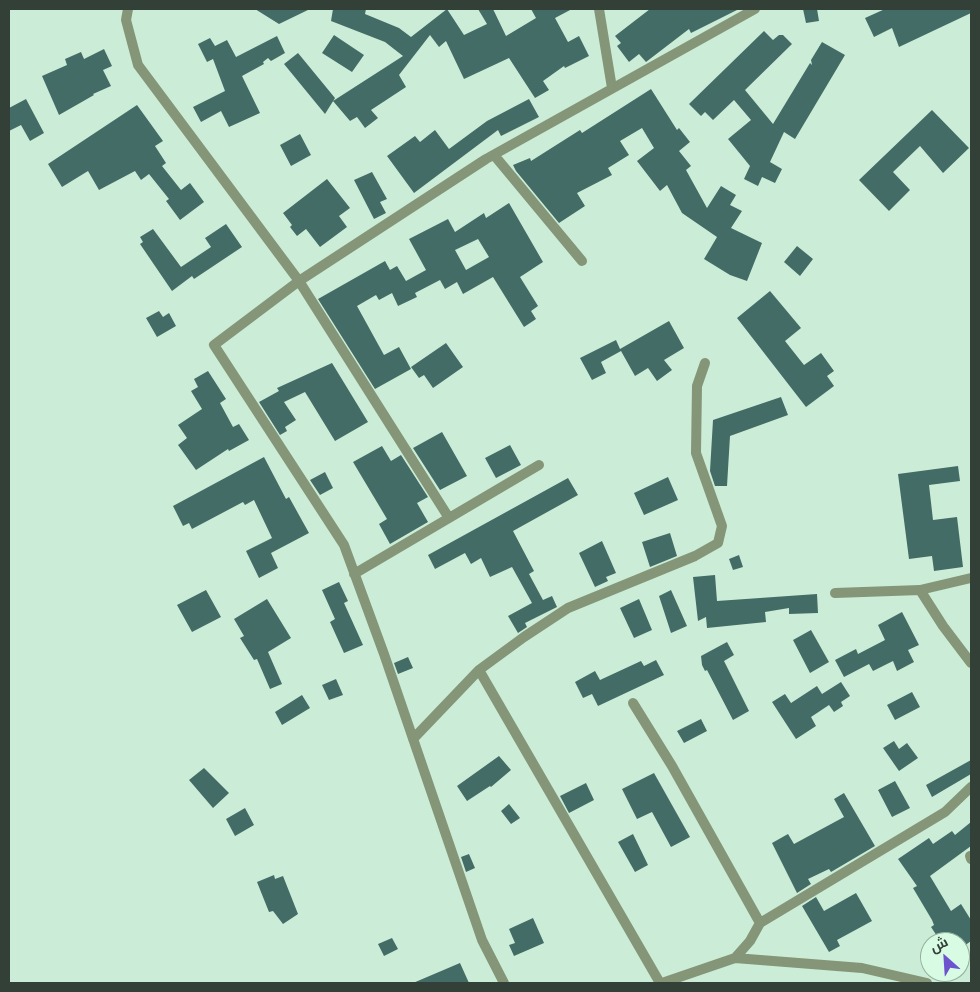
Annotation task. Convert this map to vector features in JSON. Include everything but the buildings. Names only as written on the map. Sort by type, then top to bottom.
[{"type":"street","points":[[128,9],[126,20],[138,65],[299,281],[449,518]]},
{"type":"street","points":[[599,9],[612,88]]},
{"type":"street","points":[[504,983],[482,940],[344,545],[214,345],[299,281],[494,154],[755,9]]},
{"type":"street","points":[[494,154],[582,261]]},
{"type":"street","points":[[413,739],[479,670],[568,608],[695,556],[718,543],[722,526],[696,453],[697,386],[705,364]]},
{"type":"street","points":[[354,574],[539,465]]},
{"type":"street","points":[[835,593],[920,590],[971,578]]},
{"type":"street","points":[[920,590],[943,626],[971,663]]},
{"type":"street","points":[[479,670],[661,983],[735,958],[862,968],[927,983]]},
{"type":"street","points":[[633,703],[672,766],[760,923]]},
{"type":"street","points":[[735,958],[750,941],[760,923],[945,812],[971,788]]}]
